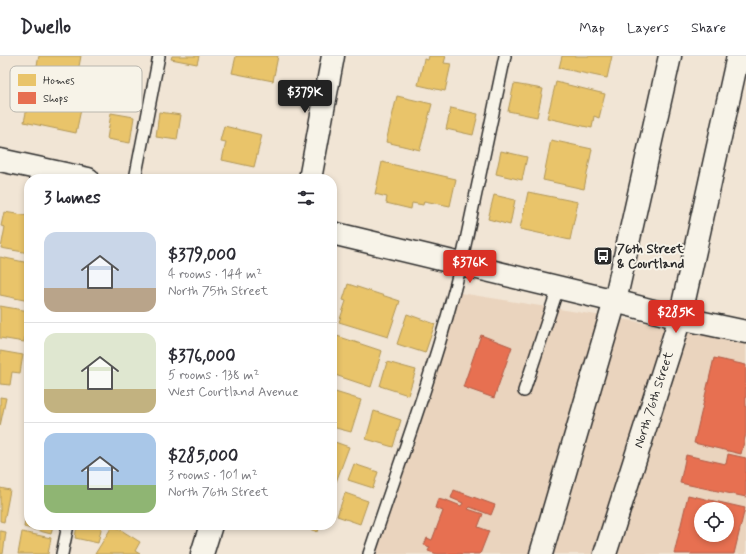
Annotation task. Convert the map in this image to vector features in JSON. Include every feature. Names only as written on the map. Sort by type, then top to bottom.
[{"type":"main road","points":[[311,174],[333,56]]},
{"type":"main road","points":[[541,554],[615,301],[670,56]]},
{"type":"main road","name":"North 76th Street","points":[[605,554],[680,318],[738,56]]},
{"type":"main road","points":[[0,160],[65,174]]},
{"type":"main road","points":[[337,234],[680,318],[746,332]]},
{"type":"main road","points":[[202,554],[209,530]]},
{"type":"lane","points":[[136,174],[159,56]]},
{"type":"lane","points":[[369,554],[426,386],[446,321],[461,264],[505,56]]},
{"type":"lane","points":[[524,391],[558,288]]},
{"type":"lane","points":[[62,554],[67,530]]},
{"type":"shaded area","points":[[454,292],[746,339],[746,554],[370,554]]},
{"type":"building: Homes","points":[[39,56],[81,56],[79,66],[37,66]]},
{"type":"building: Homes","points":[[172,56],[199,56],[197,64],[171,59]]},
{"type":"building: Homes","points":[[236,56],[278,56],[273,81],[232,73]]},
{"type":"building: Homes","points":[[429,56],[446,56],[444,63],[451,64],[445,91],[418,85],[424,59],[428,60]]},
{"type":"building: Homes","points":[[562,56],[612,56],[607,78],[559,68]]},
{"type":"building: Homes","points":[[556,82],[605,94],[599,118],[594,116],[592,128],[547,118]]},
{"type":"building: Homes","points":[[514,84],[543,89],[537,117],[508,111]]},
{"type":"building: Homes","points":[[397,96],[432,104],[420,150],[386,142]]},
{"type":"building: Homes","points":[[451,108],[478,114],[473,135],[446,129]]},
{"type":"building: Homes","points":[[26,112],[80,112],[76,133],[24,122]]},
{"type":"building: Homes","points":[[159,112],[181,115],[177,140],[156,137]]},
{"type":"building: Homes","points":[[111,113],[134,117],[130,143],[107,139]]},
{"type":"building: Homes","points":[[224,126],[262,135],[254,167],[222,160],[226,142],[220,141]]},
{"type":"building: Homes","points":[[551,140],[592,149],[584,189],[543,180]]},
{"type":"building: Homes","points":[[501,151],[527,157],[522,180],[496,174]]},
{"type":"building: Homes","points":[[382,162],[456,179],[450,206],[424,201],[423,205],[412,203],[411,209],[386,203],[387,197],[375,194]]},
{"type":"building: Homes","points":[[528,192],[578,202],[570,240],[520,229]]},
{"type":"building: Homes","points":[[494,195],[515,200],[510,225],[488,219]]},
{"type":"building: Homes","points":[[4,212],[24,215],[24,252],[1,248],[5,227],[1,226]]},
{"type":"building: Homes","points":[[0,257],[24,262],[24,300],[0,295]]},
{"type":"building: Homes","points":[[348,284],[400,301],[388,337],[339,322],[346,301],[343,300]]},
{"type":"building: Homes","points":[[0,306],[24,310],[24,342],[0,338]]},
{"type":"building: Homes","points":[[407,314],[435,324],[425,353],[397,344]]},
{"type":"building: Homes","points":[[337,336],[382,351],[371,387],[337,376]]},
{"type":"building: Homes","points":[[0,351],[23,355],[20,373],[12,372],[10,385],[0,384]]},
{"type":"building: Homes","points":[[387,362],[416,370],[408,395],[380,386]]},
{"type":"building: Homes","points":[[337,393],[361,400],[351,432],[337,428]]},
{"type":"building: Homes","points":[[0,397],[6,398],[0,426]]},
{"type":"building: Homes","points":[[374,411],[401,420],[393,447],[366,439]]},
{"type":"building: Homes","points":[[337,443],[349,447],[337,479]]},
{"type":"building: Homes","points":[[354,464],[378,472],[373,488],[348,480]]},
{"type":"building: Homes","points":[[0,488],[10,490],[4,522],[0,521]]},
{"type":"building: Homes","points":[[345,493],[368,501],[360,524],[337,516]]},
{"type":"building: Homes","points":[[36,530],[52,530],[51,534]]},
{"type":"building: Homes","points":[[76,530],[101,530],[98,543],[75,538]]},
{"type":"building: Homes","points":[[110,530],[121,530],[140,542],[135,551],[140,554],[95,554]]},
{"type":"building: Homes","points":[[0,531],[6,532],[3,554],[0,554]]},
{"type":"building: Homes","points":[[22,532],[51,538],[48,554],[18,554]]},
{"type":"building: Shops","points":[[481,335],[512,347],[494,398],[463,387]]},
{"type":"building: Shops","points":[[714,358],[746,365],[746,434],[741,454],[694,443]]},
{"type":"building: Shops","points":[[728,454],[746,458],[746,497],[680,483],[686,455],[726,464]]},
{"type":"building: Shops","points":[[454,490],[495,505],[491,515],[470,507],[468,509],[483,514],[478,527],[489,531],[480,554],[437,554],[428,551],[430,547],[424,545],[427,538],[432,540],[443,511],[435,508],[438,499],[446,500],[461,506],[463,503],[451,498]]},
{"type":"building: Shops","points":[[688,495],[719,502],[694,502],[694,542],[734,542],[734,505],[745,508],[734,554],[674,554]]},
{"type":"place","name":"76th Street & Courtland","points":[[603,256]]}]
